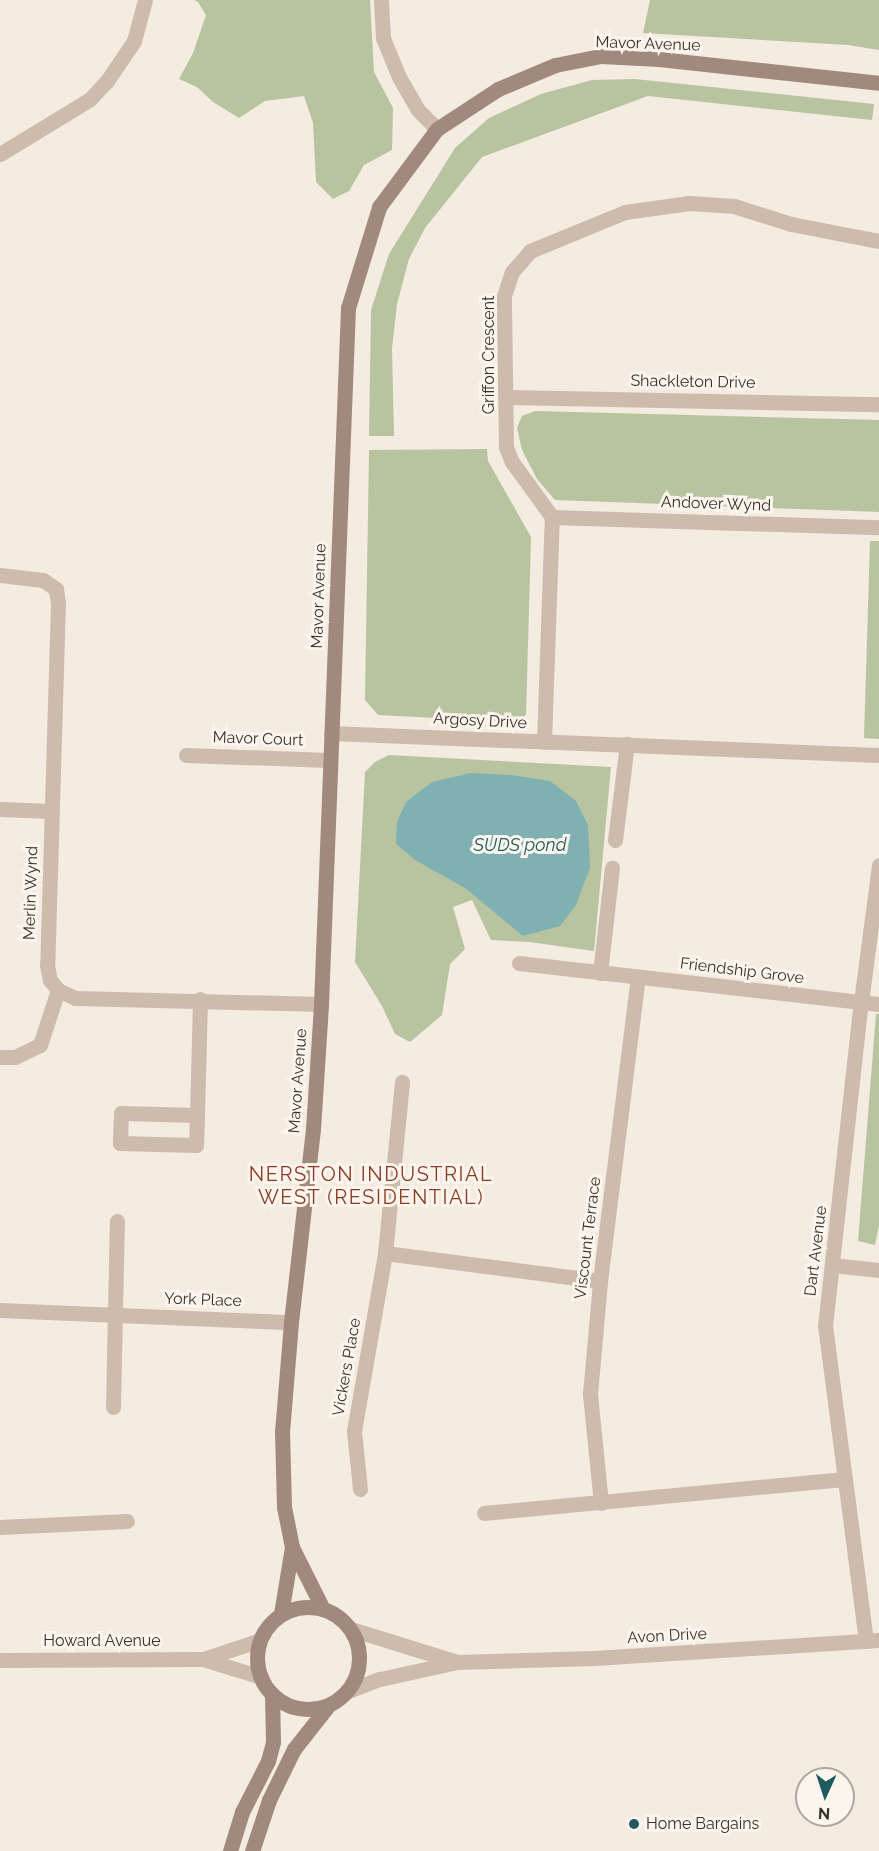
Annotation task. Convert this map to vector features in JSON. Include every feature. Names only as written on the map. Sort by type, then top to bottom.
[{"type":"street","points":[[0,154],[90,99],[107,81],[134,41],[145,0]]},
{"type":"street","points":[[381,0],[383,38],[399,76],[418,111],[437,129]]},
{"type":"street","name":"Mavor Avenue","points":[[323,1609],[292,1547],[284,1506],[282,1432],[291,1322],[313,1129],[321,1004],[348,308],[379,207],[437,129],[498,89],[555,65],[601,56],[660,58],[879,83]]},
{"type":"street","name":"Griffon Crescent","points":[[552,518],[512,462],[506,447],[504,296],[512,272],[530,251],[625,212],[689,203],[734,206],[791,224],[879,241]]},
{"type":"street","points":[[879,389],[879,404]]},
{"type":"street","name":"Shackleton Drive","points":[[507,397],[879,404]]},
{"type":"street","points":[[544,742],[552,518]]},
{"type":"street","name":"Andover Wynd","points":[[552,518],[879,527]]},
{"type":"street","name":"Merlin Wynd","points":[[0,575],[43,580],[56,589],[58,603],[47,964],[50,980],[58,990]]},
{"type":"street","name":"Argosy Drive","points":[[332,733],[879,755]]},
{"type":"street","points":[[615,840],[627,744]]},
{"type":"street","name":"Mavor Court","points":[[186,754],[329,760]]},
{"type":"street","points":[[0,809],[51,811]]},
{"type":"street","name":"Dart Avenue","points":[[873,1640],[844,1479],[825,1326],[861,1002],[879,865]]},
{"type":"street","points":[[600,973],[612,868]]},
{"type":"street","name":"Friendship Grove","points":[[519,963],[879,1004]]},
{"type":"street","name":"Viscount Terrace","points":[[601,1503],[590,1394],[600,1281],[638,977]]},
{"type":"street","points":[[0,1057],[15,1057],[40,1046],[58,990],[75,998],[200,999],[321,1004]]},
{"type":"street","points":[[197,1115],[121,1113],[120,1143],[196,1145],[197,1115],[200,999]]},
{"type":"street","name":"Vickers Place","points":[[360,1489],[354,1431],[385,1253],[402,1082]]},
{"type":"street","points":[[113,1407],[113,1314],[117,1221]]},
{"type":"street","points":[[385,1253],[600,1281]]},
{"type":"street","points":[[833,1265],[879,1270]]},
{"type":"street","name":"York Place","points":[[0,1310],[291,1322]]},
{"type":"street","points":[[484,1513],[844,1479]]},
{"type":"street","points":[[0,1527],[127,1521]]},
{"type":"street","name":"Mavor Avenue","points":[[281,1614],[292,1547]]},
{"type":"street","points":[[252,1851],[268,1800],[294,1749],[328,1706],[348,1691],[356,1677],[360,1661],[358,1644],[351,1629],[339,1616],[323,1609],[294,1608],[281,1614],[260,1640],[258,1652],[261,1677],[272,1694],[284,1703],[298,1708],[313,1709],[328,1706]]},
{"type":"street","name":"Avon Drive","points":[[351,1629],[457,1662]]},
{"type":"street","name":"Howard Avenue","points":[[203,1659],[260,1640]]},
{"type":"street","name":"Avon Drive","points":[[348,1691],[381,1679],[457,1662],[594,1658],[873,1640]]},
{"type":"street","name":"Howard Avenue","points":[[0,1660],[203,1659],[261,1677]]},
{"type":"street","points":[[230,1851],[242,1812],[268,1761],[273,1743],[272,1694]]},
{"type":"green space","points":[[194,0],[370,0],[374,72],[393,108],[392,150],[364,165],[349,191],[333,199],[316,182],[313,123],[304,96],[265,101],[239,118],[213,102],[197,87],[179,79],[193,53],[206,15],[198,2]]},
{"type":"green space","points":[[650,0],[879,0],[879,50],[848,45],[643,33]]},
{"type":"green space","points":[[635,79],[874,104],[872,120],[648,96],[482,157],[425,228],[409,259],[397,304],[392,348],[394,436],[369,436],[371,310],[389,254],[455,148],[489,118],[541,94],[592,80]]},
{"type":"green space","points":[[535,411],[879,420],[879,512],[555,500],[537,479],[522,450],[517,428],[522,416]]},
{"type":"green space","points":[[487,449],[488,461],[531,537],[526,715],[515,722],[378,715],[365,700],[369,450]]},
{"type":"green space","points":[[870,541],[879,541],[879,739],[864,738]]},
{"type":"green space","points":[[389,755],[611,767],[594,951],[529,942],[491,940],[472,900],[453,907],[465,949],[450,964],[442,1015],[410,1042],[395,1034],[382,1006],[355,962],[365,772],[375,762]]},
{"type":"green space","points":[[876,1014],[879,1014],[879,1225],[875,1245],[858,1241]]},
{"type":"water","name":"SUDS pond","points":[[471,773],[512,775],[550,781],[576,801],[588,825],[590,868],[576,905],[560,926],[523,936],[465,888],[415,860],[396,844],[397,822],[406,802],[432,782]]},
{"type":"place","name":"Home Bargains","points":[[634,1824]]},
{"type":"district","name":"NERSTON INDUSTRIAL WEST (RESIDENTIAL)","points":[[371,1186]]}]
